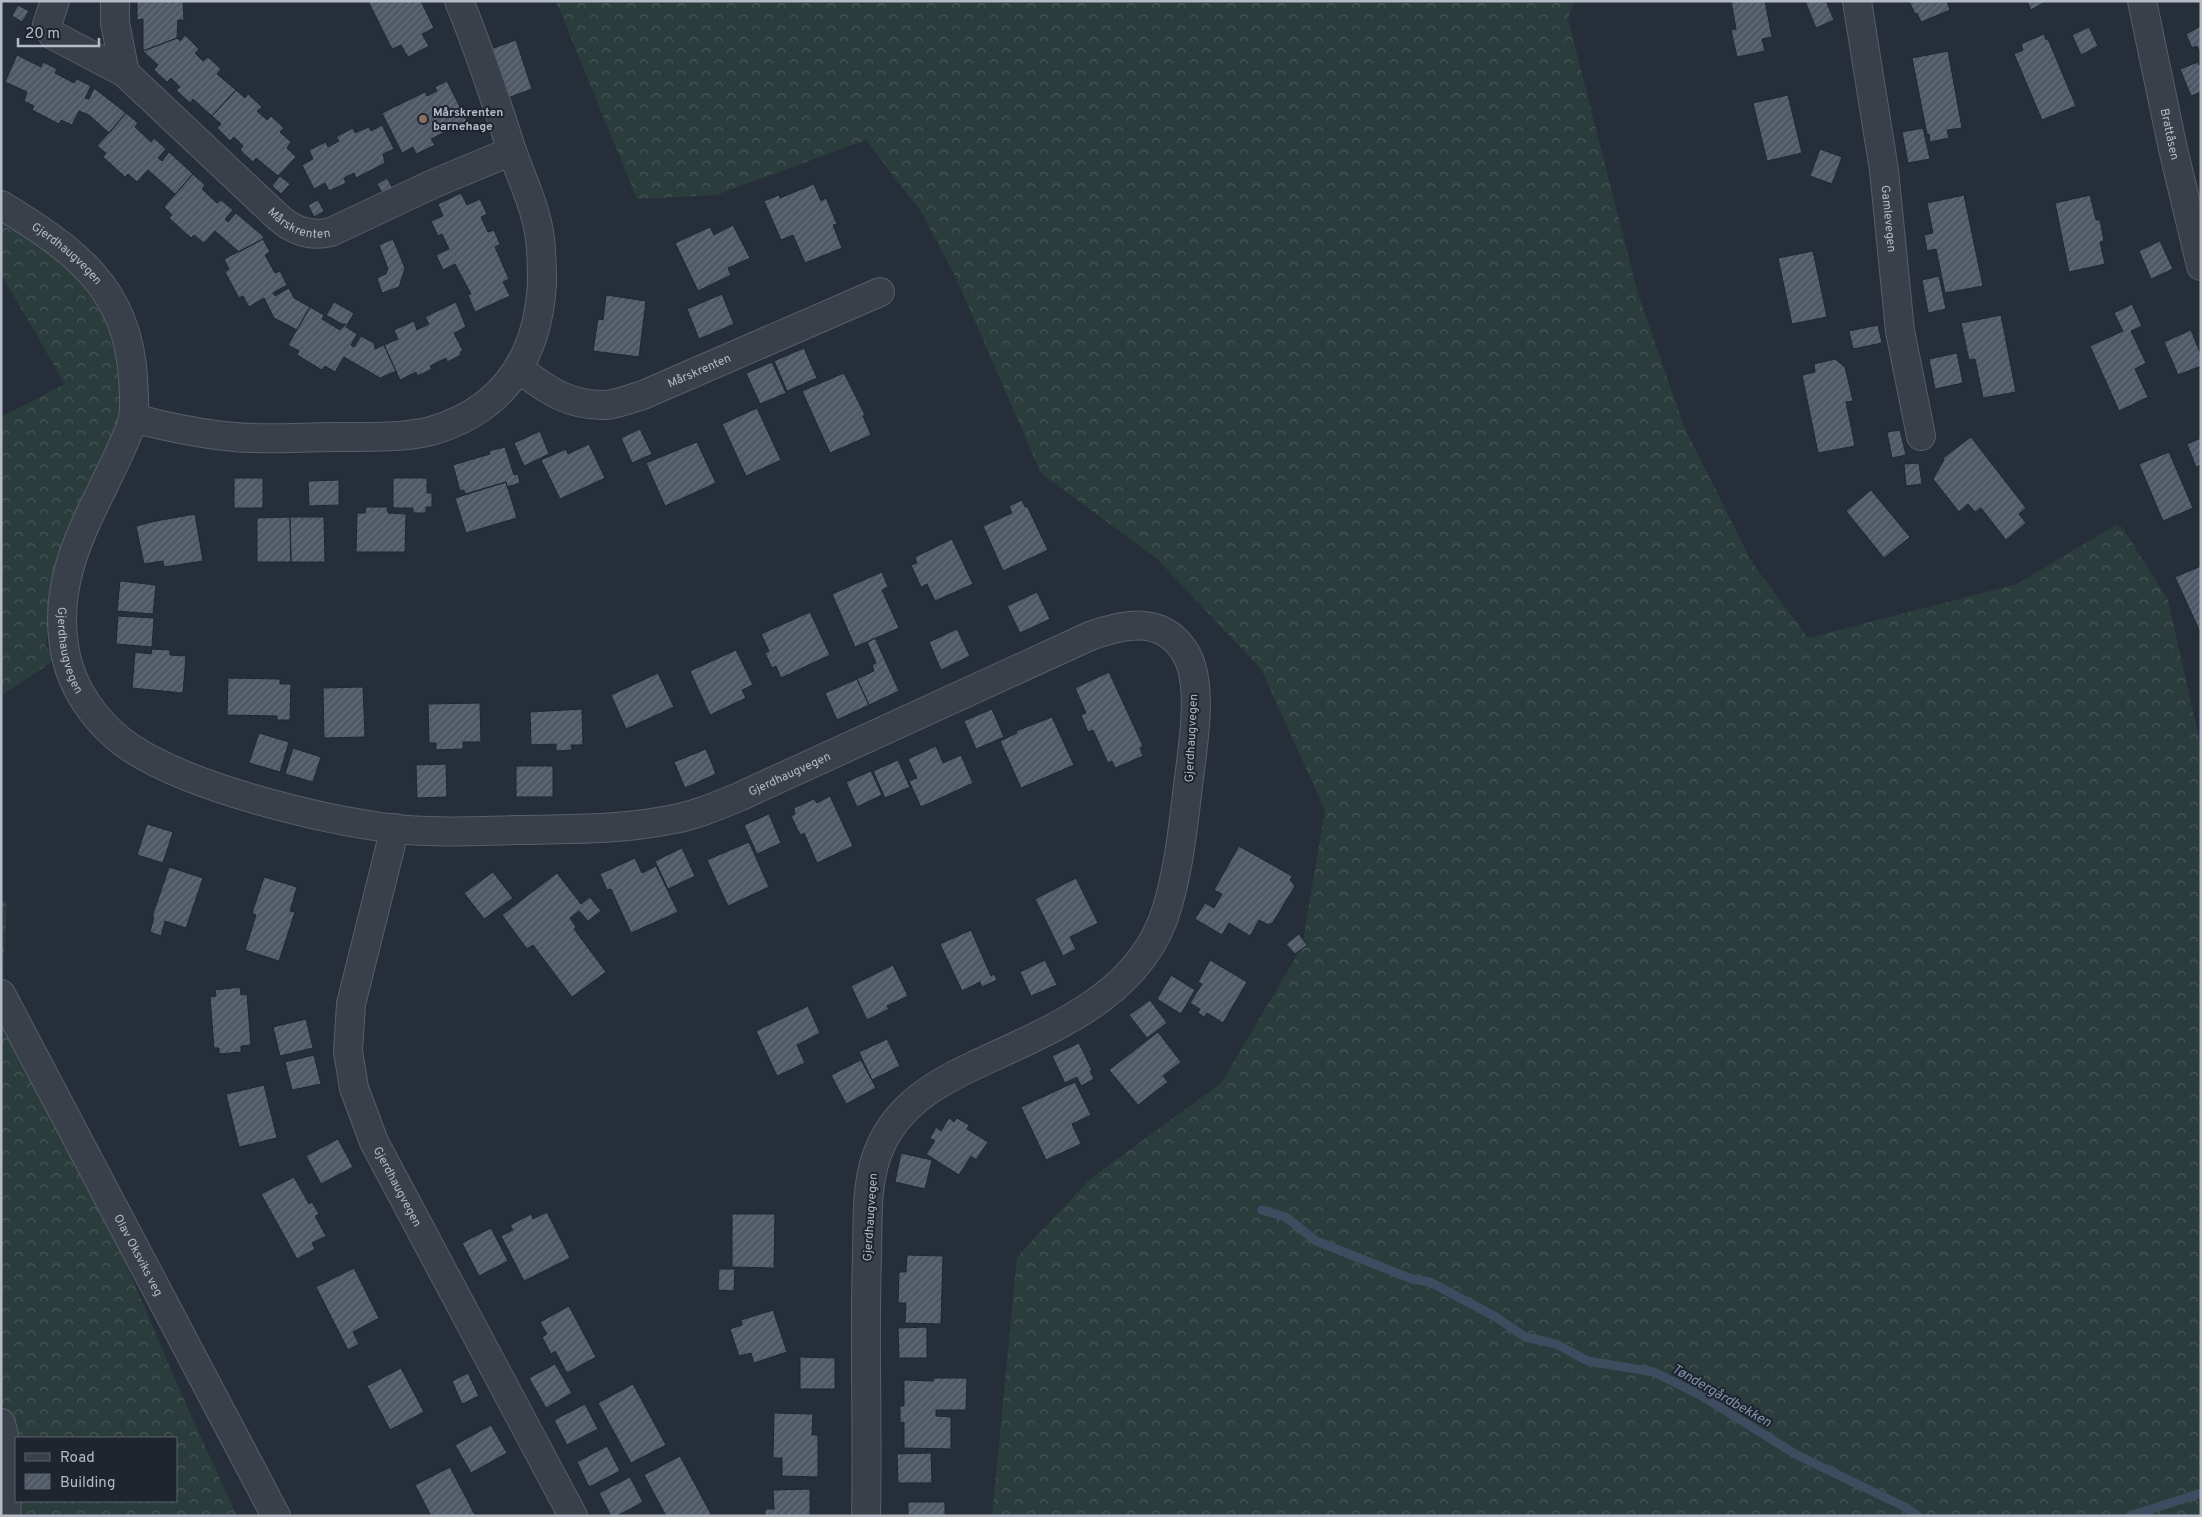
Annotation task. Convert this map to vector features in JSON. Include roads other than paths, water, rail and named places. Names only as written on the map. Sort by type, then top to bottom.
[{"type":"street","name":"Mårskrenten","points":[[55,1],[47,24],[53,35],[125,73],[279,218],[301,232],[322,234],[330,232],[434,184],[512,151]]},
{"type":"street","points":[[115,1],[116,23],[125,73]]},
{"type":"street","points":[[133,418],[186,430],[237,437],[374,437],[428,432],[454,423],[480,409],[503,390],[519,369],[534,337],[541,304],[542,269],[539,229],[528,189],[512,151],[478,47],[459,1]]},
{"type":"street","name":"Gamlevegen","points":[[1857,1],[1884,170],[1900,331],[1921,436]]},
{"type":"street","name":"Brattåsen","points":[[2142,1],[2173,149],[2201,266]]},
{"type":"street","name":"Gjerdhaugvegen","points":[[1,206],[78,258],[96,277],[111,298],[120,318],[128,344],[132,368],[133,418],[76,542],[66,585],[62,614],[66,657],[80,694],[92,711],[120,740],[169,768],[211,784],[274,804],[338,819],[434,832],[635,826],[672,820],[707,810],[741,796],[1081,640],[1116,627],[1138,625],[1162,630],[1175,639],[1185,652],[1193,677],[1195,700],[1191,762],[1180,853],[1167,909],[1146,954],[1108,995],[1086,1010],[933,1087],[892,1124],[880,1147],[871,1177],[868,1208],[866,1280],[866,1516]]},
{"type":"street","name":"Mårskrenten","points":[[519,369],[547,391],[573,402],[607,405],[644,395],[880,292]]},
{"type":"street","name":"Gjerdhaugvegen","points":[[395,828],[351,1004],[348,1051],[354,1088],[374,1142],[573,1516]]},
{"type":"street","name":"Olav Oksviks veg","points":[[1,994],[276,1516]]},
{"type":"street","points":[[1,1423],[9,1458],[6,1516]]},
{"type":"waterway","name":"Tøndergårdbekken","points":[[1262,1210],[1286,1217],[1316,1241],[1412,1279],[1430,1282],[1496,1317],[1525,1337],[1556,1344],[1588,1361],[1654,1372],[1702,1396],[1797,1455],[1905,1507],[1918,1516]]},
{"type":"waterway","name":"Tøndergårdbekken","points":[[2130,1516],[2201,1493]]},
{"type":"place","name":"Mårskrenten barnehage","points":[[423,119]]}]
